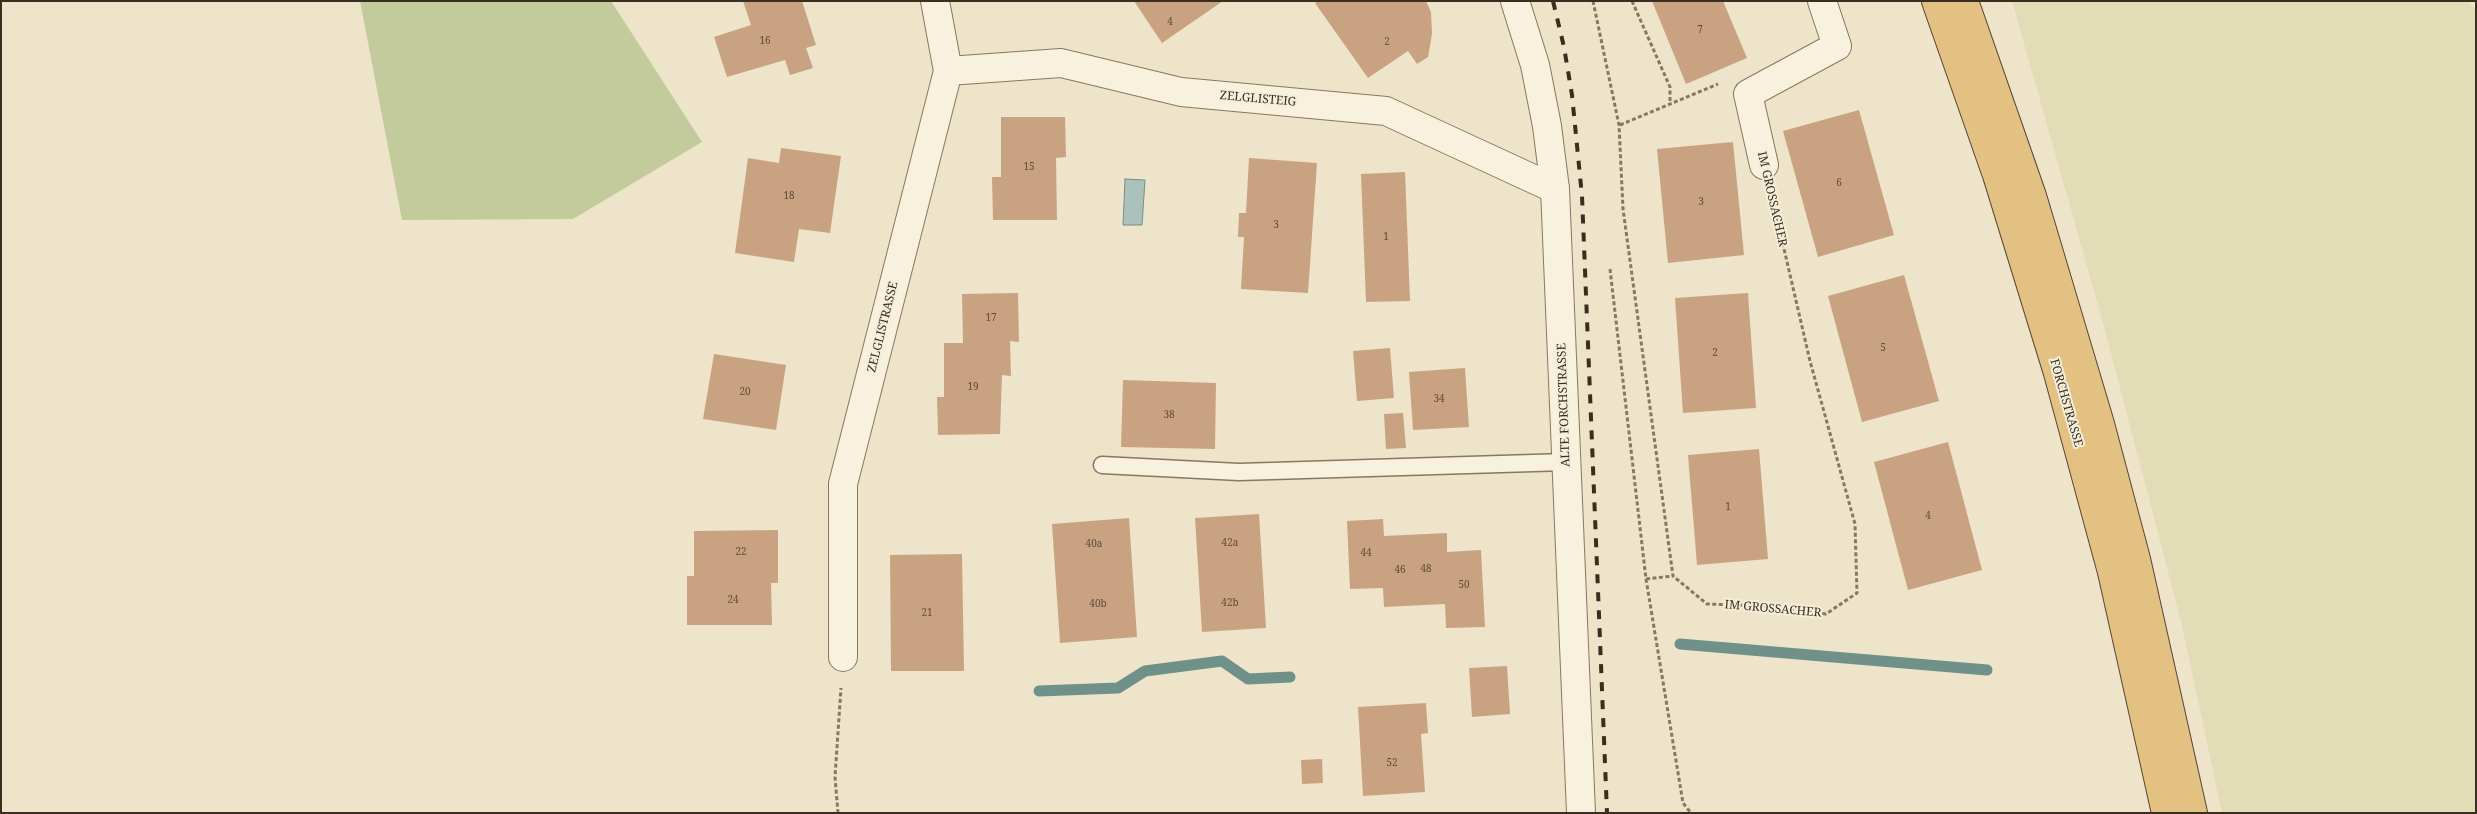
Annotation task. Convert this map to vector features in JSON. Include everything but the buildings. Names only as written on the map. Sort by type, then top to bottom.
[{"type":"highway","name":"FORCHSTRASSE","points":[[1936,1],[1996,175],[2058,373],[2112,572],[2166,813]]},
{"type":"highway","points":[[1964,1],[2032,196],[2100,424],[2136,559],[2193,813]]},
{"type":"street","name":"ZELGLISTRASSE","points":[[843,657],[843,484],[948,71],[935,1]]},
{"type":"street","name":"ALTE FORCHSTRASSE","points":[[1515,1],[1535,65],[1547,126],[1555,189],[1581,813]]},
{"type":"street","name":"IM GROSSACHER","points":[[1764,165],[1748,94],[1837,46],[1822,1]]},
{"type":"street","name":"ZELGLISTEIG","points":[[948,71],[1062,63],[1181,92],[1386,111],[1555,189]]},
{"type":"lane","points":[[1102,465],[1239,472],[1566,462]]},
{"type":"path","points":[[1592,1],[1619,125],[1623,209],[1673,576],[1646,579]]},
{"type":"path","points":[[1632,1],[1670,87],[1670,104]]},
{"type":"path","points":[[1619,125],[1719,83]]},
{"type":"path","name":"IM GROSSACHER","points":[[1673,576],[1707,604],[1759,606],[1826,614],[1857,593],[1855,524],[1810,361],[1764,165]]},
{"type":"path","points":[[1610,269],[1646,579],[1683,803],[1691,813]]},
{"type":"path","points":[[838,813],[835,777],[843,657]]},
{"type":"shaded area","points":[[2012,1],[2469,1],[2476,11],[2476,813],[2222,813],[2181,621],[2103,323]]},
{"type":"green space","points":[[360,1],[611,1],[702,142],[573,219],[402,220]]},
{"type":"water","points":[[1125,179],[1145,180],[1142,225],[1123,225]]},
{"type":"waterway","points":[[1680,644],[1987,670]]},
{"type":"waterway","points":[[1039,691],[1118,688],[1145,671],[1222,661],[1248,679],[1290,677]]},
{"type":"railway","points":[[1553,1],[1564,47],[1572,95],[1582,196],[1607,813]]}]
